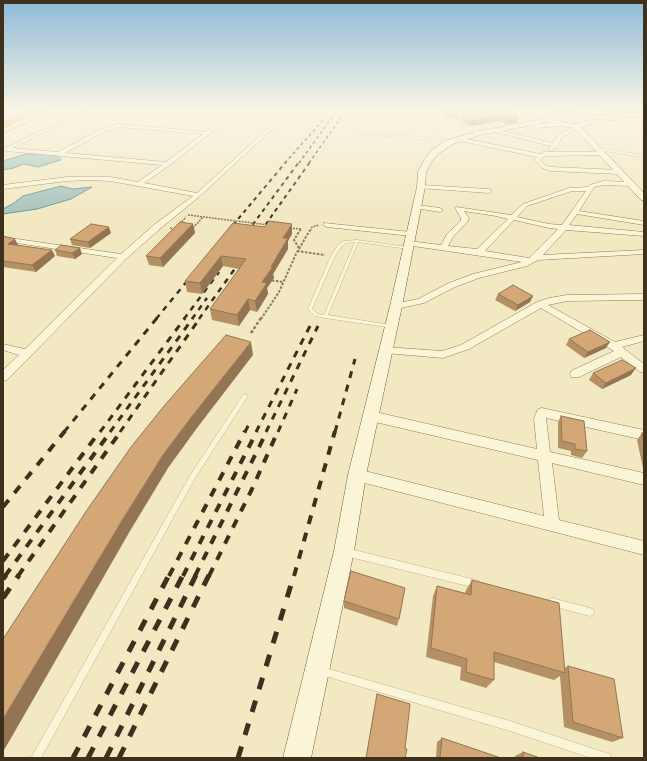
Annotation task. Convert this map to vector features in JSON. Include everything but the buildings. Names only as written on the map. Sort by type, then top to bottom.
[{"type":"street","points":[[4,150],[15,145]]},
{"type":"street","points":[[59,153],[75,145]]},
{"type":"street","points":[[139,184],[168,164],[192,145]]},
{"type":"street","points":[[3,377],[123,257],[158,226],[198,195],[253,145]]},
{"type":"street","points":[[298,758],[316,669],[344,552],[357,475],[396,306],[422,184],[422,172],[428,160],[446,145]]},
{"type":"street","points":[[422,184],[443,150],[453,145]]},
{"type":"street","points":[[488,145],[542,155],[600,152]]},
{"type":"street","points":[[555,145],[537,158],[537,162],[551,170],[620,172]]},
{"type":"street","points":[[593,145],[644,198]]},
{"type":"street","points":[[4,150],[59,153],[168,164]]},
{"type":"street","points":[[3,187],[67,179],[90,178],[110,179],[198,195]]},
{"type":"street","points":[[3,191],[82,180],[116,184],[184,196],[198,195]]},
{"type":"street","points":[[422,184],[489,191]]},
{"type":"street","points":[[396,306],[420,301],[452,285],[476,276],[524,264],[534,259],[564,227],[592,186],[597,184],[631,184]]},
{"type":"street","points":[[479,252],[525,205],[571,189],[590,189]]},
{"type":"street","points":[[417,207],[440,210]]},
{"type":"street","points":[[443,248],[450,236],[464,221],[465,218],[458,208],[564,227],[644,234]]},
{"type":"street","points":[[575,212],[644,223]]},
{"type":"street","points":[[327,225],[443,248],[534,259],[644,252]]},
{"type":"street","points":[[4,239],[123,257]]},
{"type":"street","points":[[386,350],[431,356],[443,355],[465,347],[540,304],[549,301],[566,298],[644,297]]},
{"type":"street","points":[[540,304],[618,349],[644,369]]},
{"type":"street","points":[[575,374],[618,349],[644,338]]},
{"type":"street","points":[[3,347],[26,353]]},
{"type":"street","points":[[552,524],[540,418],[542,412],[644,434]]},
{"type":"street","points":[[371,416],[644,479]]},
{"type":"street","points":[[357,475],[644,548]]},
{"type":"lane","points":[[600,152],[644,156]]},
{"type":"lane","points":[[325,317],[357,241]]},
{"type":"lane","points":[[391,328],[325,317],[317,315],[310,309],[333,256],[339,246],[345,242],[357,241],[409,242]]},
{"type":"lane","points":[[36,758],[193,476],[245,396]]},
{"type":"lane","points":[[344,552],[482,585]]},
{"type":"lane","points":[[544,600],[590,612]]},
{"type":"lane","points":[[316,669],[510,726],[606,758]]},
{"type":"path","points":[[175,229],[188,215],[272,225]]},
{"type":"path","points":[[197,231],[191,230],[203,217]]},
{"type":"path","points":[[246,227],[249,223]]},
{"type":"path","points":[[252,333],[279,292],[297,251],[312,227],[327,225]]},
{"type":"path","points":[[286,227],[301,229],[294,240],[299,248]]},
{"type":"path","points":[[297,251],[333,256]]},
{"type":"path","points":[[268,280],[283,282]]},
{"type":"water","points":[[26,154],[49,154],[58,156],[61,160],[38,167],[23,164],[14,168],[3,170],[3,161]]},
{"type":"water","points":[[61,186],[73,189],[92,187],[71,199],[37,209],[3,214],[3,209],[23,196]]},
{"type":"railway","points":[[285,163],[301,145]]},
{"type":"railway","points":[[299,163],[312,145]]},
{"type":"railway","points":[[309,163],[322,145]]},
{"type":"railway","points":[[228,231],[286,162]]},
{"type":"railway","points":[[248,231],[299,162]]},
{"type":"railway","points":[[261,231],[310,162]]},
{"type":"railway","points":[[258,235],[261,230]]},
{"type":"railway","points":[[199,319],[241,260]]},
{"type":"railway","points":[[184,319],[219,272]]},
{"type":"railway","points":[[156,319],[192,275]]},
{"type":"railway","points":[[192,319],[207,298]]},
{"type":"railway","points":[[64,432],[157,318]]},
{"type":"railway","points":[[100,432],[185,318]]},
{"type":"railway","points":[[110,432],[193,318]]},
{"type":"railway","points":[[120,432],[200,318]]},
{"type":"railway","points":[[256,432],[311,324]]},
{"type":"railway","points":[[266,432],[318,326]]},
{"type":"railway","points":[[335,432],[355,359]]},
{"type":"railway","points":[[278,432],[297,389]]},
{"type":"railway","points":[[245,432],[251,420]]},
{"type":"railway","points":[[3,507],[65,431]]},
{"type":"railway","points":[[3,561],[100,431]]},
{"type":"railway","points":[[5,576],[111,431]]},
{"type":"railway","points":[[18,576],[121,431]]},
{"type":"railway","points":[[169,576],[245,431]]},
{"type":"railway","points":[[183,576],[257,431]]},
{"type":"railway","points":[[195,576],[267,431]]},
{"type":"railway","points":[[209,576],[252,489],[278,431]]},
{"type":"railway","points":[[294,576],[335,431]]},
{"type":"railway","points":[[3,579],[6,575]]},
{"type":"railway","points":[[3,598],[19,575]]},
{"type":"railway","points":[[73,758],[169,575]]},
{"type":"railway","points":[[88,758],[183,575]]},
{"type":"railway","points":[[106,758],[196,575]]},
{"type":"railway","points":[[119,758],[209,575]]},
{"type":"railway","points":[[238,758],[294,575]]}]
